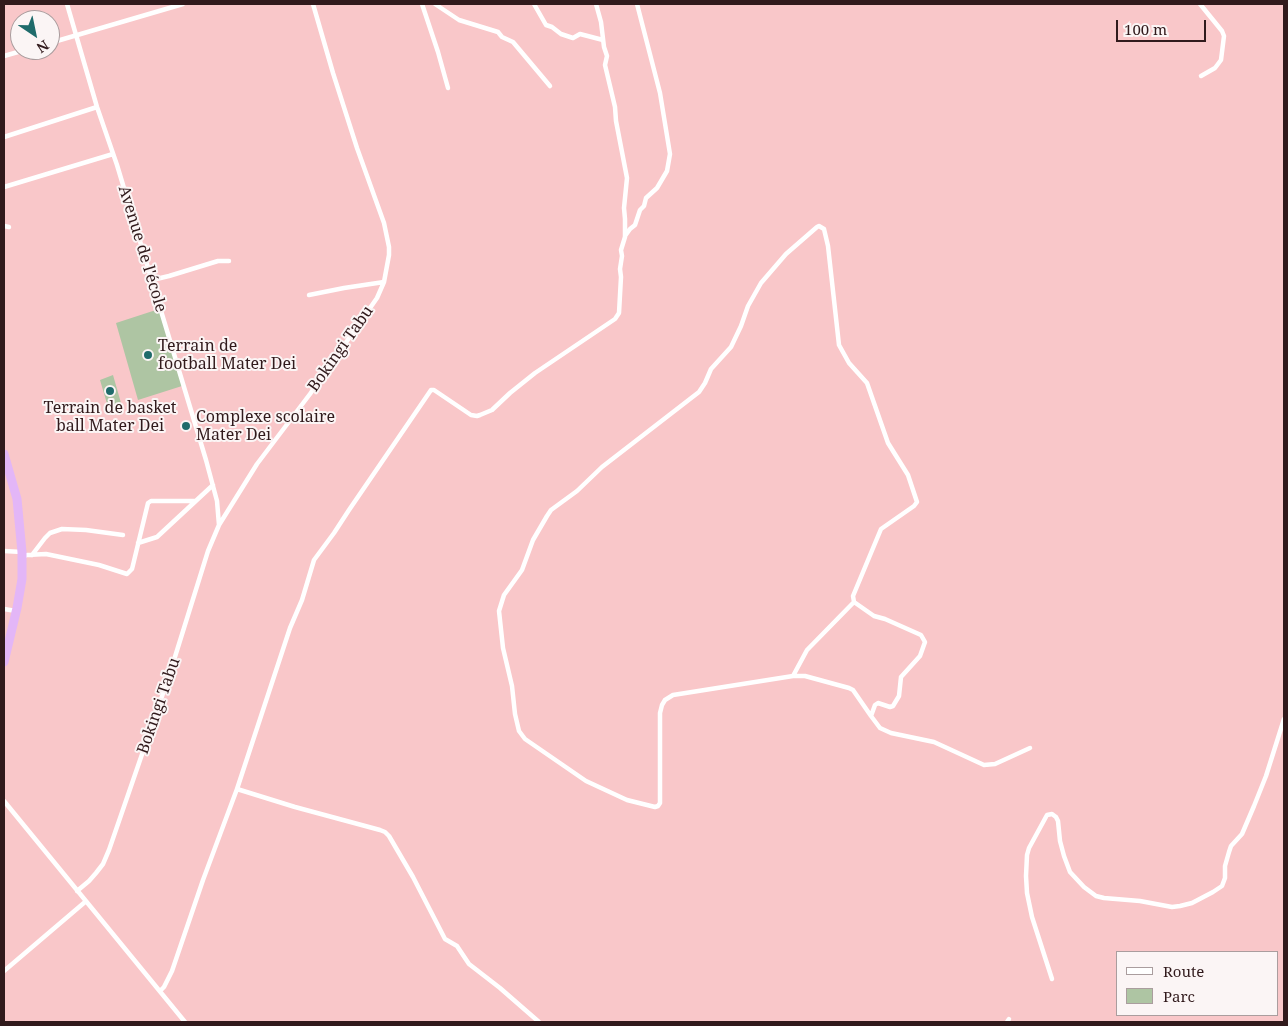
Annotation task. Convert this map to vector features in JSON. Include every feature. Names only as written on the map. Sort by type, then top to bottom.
[{"type":"highway","points":[[4,454],[17,499],[25,554],[16,611],[5,657]]},
{"type":"street","name":"Avenue de l'école","points":[[67,4],[97,108],[193,414],[213,485],[219,525]]},
{"type":"street","points":[[60,40],[183,4]]},
{"type":"street","name":"Bokingi Tabu","points":[[77,891],[96,873],[103,864],[109,850],[169,676],[208,551],[219,525],[242,486],[310,394],[377,298],[384,282],[389,247],[384,223],[357,148],[313,4]]},
{"type":"street","points":[[422,4],[448,88]]},
{"type":"street","points":[[435,4],[459,20],[499,33],[502,37],[512,41],[550,86]]},
{"type":"street","points":[[534,4],[546,25],[561,34],[573,38],[580,34],[603,40]]},
{"type":"street","points":[[160,991],[172,971],[237,789],[314,560],[334,534],[431,390],[434,390],[471,415],[480,415],[492,410],[536,373],[615,319],[620,312],[621,250],[624,237],[627,178],[615,107],[605,65],[608,56],[596,4]]},
{"type":"street","points":[[624,237],[635,225],[646,198],[657,188],[667,171],[670,154],[660,93],[637,4]]},
{"type":"street","points":[[1200,4],[1224,36],[1221,60],[1215,68],[1201,76]]},
{"type":"street","points":[[4,137],[97,108]]},
{"type":"street","points":[[4,187],[113,154]]},
{"type":"street","points":[[871,716],[875,705],[878,703],[890,707],[893,706],[899,696],[901,677],[920,656],[925,642],[921,635],[874,616],[854,602],[853,596],[881,529],[917,502],[908,475],[888,443],[866,383],[849,363],[839,345],[828,244],[824,229],[819,226],[786,254],[761,283],[748,306],[731,347],[711,369],[706,383],[699,392],[602,467],[579,490],[546,516],[533,540],[522,570],[504,595],[499,611],[503,648],[512,686],[517,724],[525,739],[586,781],[627,800],[655,807],[660,803],[660,713],[665,700],[673,695],[793,676],[805,676],[849,688],[856,694],[871,716],[880,728],[891,733],[934,742],[984,765],[995,764],[1030,748]]},
{"type":"street","points":[[152,280],[218,262],[229,261]]},
{"type":"street","points":[[309,295],[384,282]]},
{"type":"street","points":[[138,543],[157,537],[213,485]]},
{"type":"street","points":[[4,552],[46,554],[99,565],[127,574],[132,569],[149,501],[195,501]]},
{"type":"street","points":[[25,554],[50,533],[62,529],[123,535]]},
{"type":"street","points":[[793,676],[807,650],[854,602]]},
{"type":"street","points":[[4,609],[16,611]]},
{"type":"street","points":[[1052,978],[1032,917],[1026,876],[1027,855],[1048,815],[1052,814],[1058,821],[1060,841],[1070,872],[1084,887],[1096,896],[1172,907],[1192,902],[1222,886],[1229,852],[1242,834],[1254,806],[1266,776],[1284,719]]},
{"type":"street","points":[[237,789],[385,832],[414,877],[445,939],[457,946],[469,964],[539,1022]]},
{"type":"street","points":[[4,802],[185,1022]]},
{"type":"street","points":[[4,971],[85,902]]},
{"type":"green space","name":"Terrain de football Mater Dei","points":[[159,309],[182,386],[138,400],[116,323]]},
{"type":"green space","name":"Terrain de basket ball Mater Dei","points":[[113,375],[121,403],[108,407],[100,380]]},
{"type":"place","name":"Terrain de football Mater Dei","points":[[148,355]]},
{"type":"place","name":"Terrain de basket ball Mater Dei","points":[[110,391]]},
{"type":"place","name":"Complexe scolaire Mater Dei","points":[[186,426]]}]
